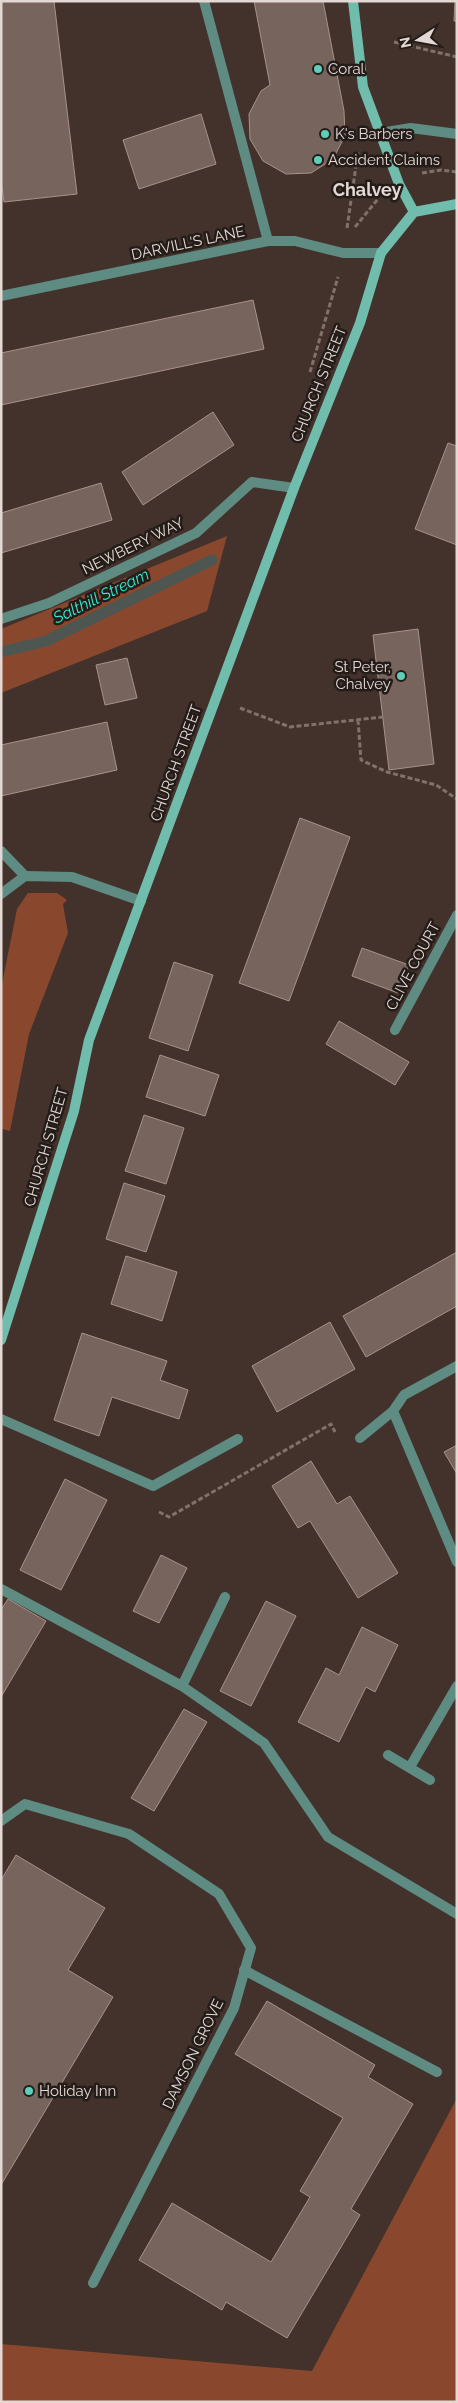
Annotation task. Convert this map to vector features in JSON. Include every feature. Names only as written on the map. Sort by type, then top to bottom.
[{"type":"street","points":[[204,1],[268,241]]},
{"type":"street","points":[[353,1],[363,87],[399,184],[414,212],[457,204]]},
{"type":"street","points":[[380,133],[411,128],[457,134]]},
{"type":"street","name":"CHURCH STREET","points":[[1,1340],[3,1326],[72,1120],[89,1040],[294,488],[360,323],[381,253],[414,212]]},
{"type":"street","name":"DARVILL'S LANE","points":[[1,296],[268,241],[295,240],[343,253],[381,253]]},
{"type":"street","name":"NEWBERY WAY","points":[[1,620],[49,603],[196,533],[252,482],[294,488]]},
{"type":"street","points":[[1,851],[25,876]]},
{"type":"street","points":[[1,894],[25,876],[72,877],[141,901]]},
{"type":"street","name":"CLIVE COURT","points":[[395,1030],[457,915]]},
{"type":"street","points":[[360,1438],[393,1411],[404,1395],[457,1366]]},
{"type":"street","points":[[393,1411],[457,1562]]},
{"type":"street","points":[[1,1420],[153,1486],[238,1439]]},
{"type":"street","points":[[1,1589],[182,1686],[264,1743],[328,1837],[457,1914]]},
{"type":"street","points":[[182,1686],[225,1597]]},
{"type":"street","points":[[410,1767],[457,1686]]},
{"type":"street","points":[[388,1755],[430,1780]]},
{"type":"street","name":"DAMSON GROVE","points":[[1,1821],[25,1804],[129,1834],[219,1894],[251,1948],[234,2008],[93,2283]]},
{"type":"street","points":[[244,1970],[436,2072]]},
{"type":"path","points":[[394,42],[457,57]]},
{"type":"path","points":[[343,253],[358,144]]},
{"type":"path","points":[[216,698],[290,727],[383,717]]},
{"type":"path","points":[[358,720],[361,760],[387,772],[436,786],[457,799]]},
{"type":"shaded area","points":[[227,536],[207,611],[1,693],[1,629]]},
{"type":"shaded area","points":[[28,893],[57,893],[67,900],[63,904],[68,933],[29,1034],[10,1131],[2,1129],[1,1132],[1,989],[17,909]]},
{"type":"shaded area","points":[[457,2098],[457,2402],[1,2402],[1,2344],[312,2371]]},
{"type":"building","points":[[1,1],[54,1],[77,194],[4,202],[1,180]]},
{"type":"building","points":[[254,1],[323,1],[344,111],[345,136],[333,159],[311,173],[286,174],[263,161],[250,139],[249,114],[261,91],[270,85]]},
{"type":"building","points":[[455,1],[457,1],[457,21],[454,21]]},
{"type":"building","points":[[201,114],[216,164],[139,189],[123,140]]},
{"type":"building","points":[[253,300],[264,349],[1,405],[1,353]]},
{"type":"building","points":[[213,412],[234,445],[143,505],[122,472]]},
{"type":"building","points":[[448,443],[457,446],[457,545],[415,529]]},
{"type":"building","points":[[101,483],[112,520],[1,553],[1,513]]},
{"type":"building","name":"St Peter, Chalvey","points":[[418,629],[434,764],[389,770],[373,635]]},
{"type":"building","points":[[127,658],[137,698],[105,705],[96,665]]},
{"type":"building","points":[[107,722],[117,770],[1,796],[1,745]]},
{"type":"building","points":[[300,818],[350,837],[289,1001],[239,983]]},
{"type":"building","points":[[362,948],[409,965],[398,993],[352,976]]},
{"type":"building","points":[[174,962],[213,975],[188,1051],[149,1038]]},
{"type":"building","points":[[339,1021],[409,1062],[395,1085],[326,1044]]},
{"type":"building","points":[[160,1055],[219,1075],[205,1116],[146,1097]]},
{"type":"building","points":[[144,1115],[184,1128],[166,1184],[125,1171]]},
{"type":"building","points":[[124,1183],[165,1196],[146,1252],[106,1239]]},
{"type":"building","points":[[457,1252],[457,1306],[366,1357],[343,1316]]},
{"type":"building","points":[[126,1256],[177,1272],[162,1321],[111,1304]]},
{"type":"building","points":[[330,1322],[355,1369],[277,1412],[252,1366]]},
{"type":"building","points":[[82,1333],[167,1361],[160,1380],[188,1390],[179,1419],[112,1397],[99,1436],[54,1420]]},
{"type":"building","points":[[457,1445],[457,1474],[444,1452]]},
{"type":"building","points":[[311,1461],[337,1504],[350,1496],[398,1573],[358,1598],[310,1521],[298,1528],[272,1486]]},
{"type":"building","points":[[65,1479],[107,1500],[61,1590],[20,1570]]},
{"type":"building","points":[[161,1555],[187,1568],[159,1623],[133,1611]]},
{"type":"building","points":[[8,1599],[46,1621],[1,1697],[1,1610]]},
{"type":"building","points":[[266,1601],[296,1616],[251,1706],[220,1691]]},
{"type":"building","points":[[362,1627],[398,1645],[375,1692],[366,1687],[339,1742],[298,1722],[326,1668],[339,1675]]},
{"type":"building","points":[[184,1709],[207,1722],[154,1811],[131,1798]]},
{"type":"building","name":"Holiday Inn","points":[[16,1855],[105,1908],[68,1970],[113,1997],[1,2185],[1,1880]]},
{"type":"building","points":[[267,2001],[375,2065],[368,2077],[413,2104],[351,2209],[360,2215],[287,2338],[226,2302],[222,2310],[139,2260],[172,2203],[271,2262],[310,2197],[300,2191],[343,2118],[235,2054]]},
{"type":"waterway","name":"Salthill Stream","points":[[1,652],[46,641],[212,560]]},
{"type":"place","name":"Coral","points":[[318,69]]},
{"type":"place","name":"K's Barbers","points":[[325,134]]},
{"type":"place","name":"Accident Claims","points":[[318,160]]},
{"type":"place","name":"St Peter, Chalvey","points":[[401,676]]},
{"type":"place","name":"Holiday Inn","points":[[29,2091]]},
{"type":"district","name":"Chalvey","points":[[367,189]]}]
